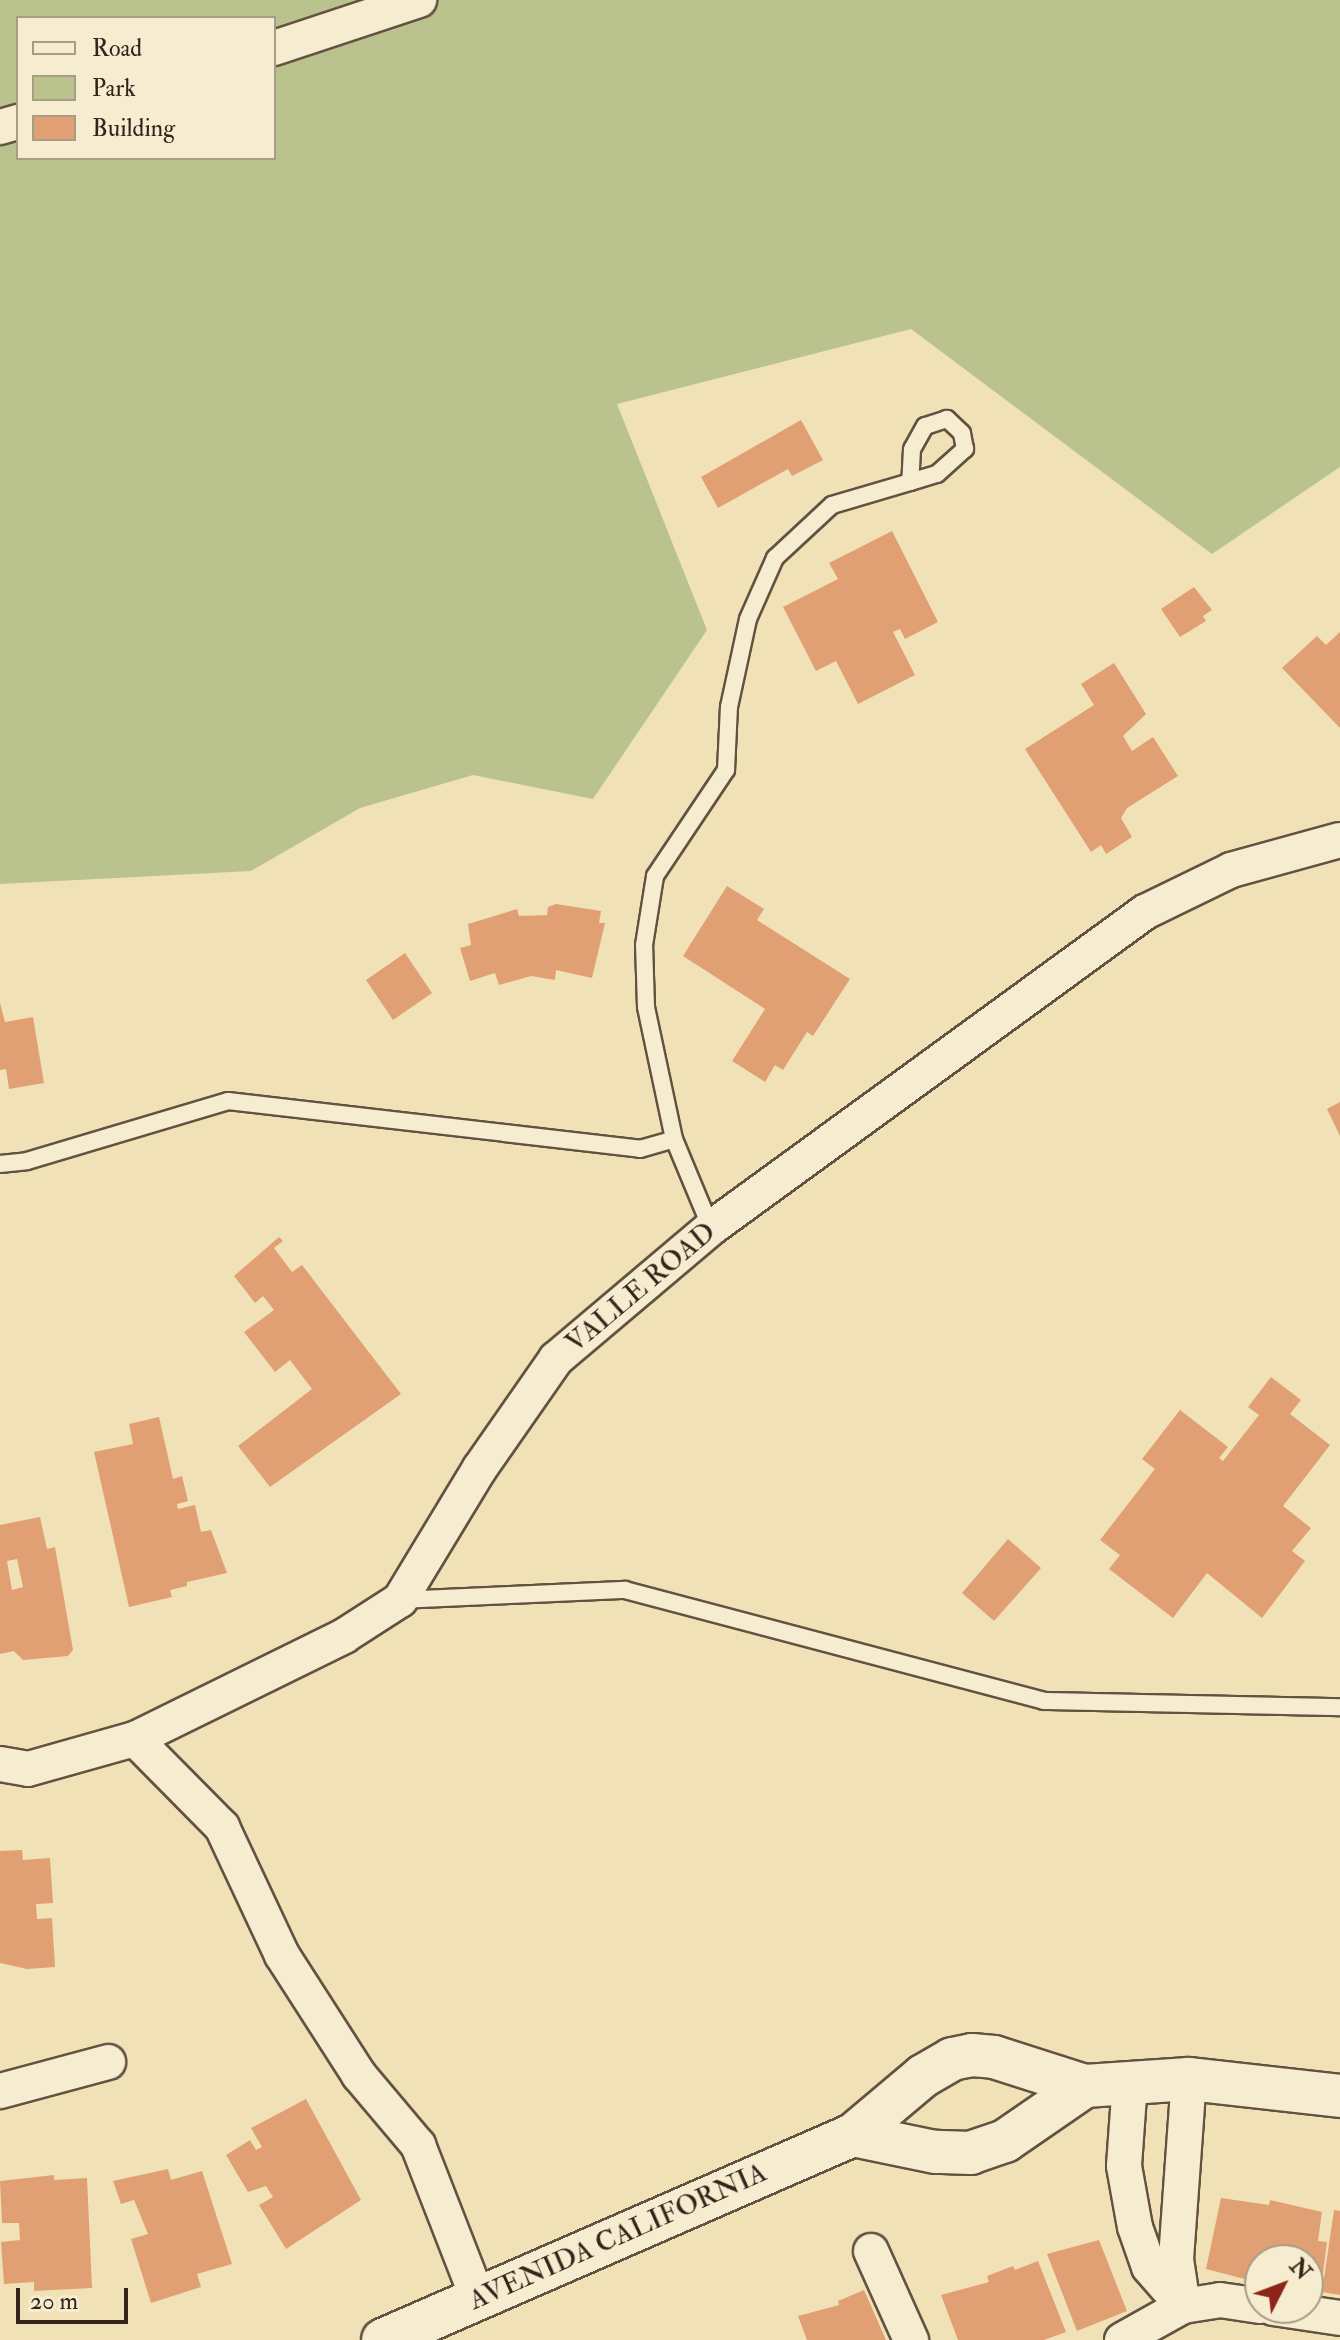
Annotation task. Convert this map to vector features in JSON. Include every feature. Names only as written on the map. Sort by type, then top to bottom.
[{"type":"street","points":[[276,47],[419,0]]},
{"type":"street","name":"VALLE ROAD","points":[[0,1764],[28,1769],[135,1739],[344,1636],[400,1600],[480,1468],[556,1359],[711,1228],[1145,912],[1231,870],[1340,840]]},
{"type":"street","points":[[135,1739],[222,1827],[282,1955],[359,2075],[418,2145],[478,2299]]},
{"type":"street","name":"AVENIDA CALIFORNIA","points":[[383,2340],[853,2135],[952,2059],[994,2057],[1085,2086],[1189,2079],[1340,2096]]},
{"type":"street","points":[[0,2091],[108,2062]]},
{"type":"street","points":[[1183,2306],[1176,2259],[1189,2079]]},
{"type":"street","points":[[1130,2082],[1124,2166],[1135,2227],[1149,2267],[1183,2306]]},
{"type":"street","name":"AVENIDA CALIFORNIA","points":[[853,2135],[935,2152],[971,2153],[1005,2141],[1085,2086]]},
{"type":"street","points":[[871,2251],[911,2340]]},
{"type":"street","points":[[1122,2340],[1183,2306],[1220,2300],[1244,2304]]},
{"type":"lane","points":[[711,1228],[674,1139],[646,1007],[644,945],[655,876],[726,770],[729,707],[748,619],[775,558],[832,505],[910,482]]},
{"type":"lane","points":[[0,1164],[27,1161],[228,1101],[640,1149],[674,1139]]},
{"type":"lane","points":[[400,1600],[625,1590],[1044,1701],[1340,1707]]},
{"type":"green space","points":[[0,0],[1340,0],[1340,467],[1212,554],[911,329],[617,404],[707,630],[593,799],[473,775],[360,808],[251,871],[0,884]]},
{"type":"building","points":[[801,420],[823,460],[792,476],[788,469],[718,508],[701,477]]},
{"type":"building","points":[[892,531],[938,622],[905,639],[900,629],[893,632],[915,675],[858,704],[836,661],[816,671],[783,607],[838,579],[829,563]]},
{"type":"building","points":[[1194,587],[1212,610],[1203,616],[1206,621],[1180,637],[1161,609]]},
{"type":"building","points":[[1340,632],[1340,728],[1282,668],[1317,636],[1326,645]]},
{"type":"building","points":[[1114,663],[1146,714],[1123,736],[1132,751],[1153,737],[1178,776],[1127,808],[1121,818],[1132,837],[1106,854],[1101,845],[1091,852],[1025,749],[1094,705],[1081,684]]},
{"type":"building","points":[[727,886],[764,909],[757,920],[850,979],[813,1036],[807,1032],[783,1070],[775,1065],[765,1082],[732,1061],[765,1009],[683,956]]},
{"type":"building","points":[[556,904],[601,911],[599,923],[605,923],[592,978],[556,970],[555,980],[531,976],[499,985],[495,973],[470,981],[460,948],[471,945],[468,924],[517,909],[519,916],[547,915],[548,907]]},
{"type":"building","points":[[405,953],[432,993],[393,1020],[366,980]]},
{"type":"building","points":[[0,1003],[5,1022],[33,1017],[44,1083],[9,1089],[6,1069],[0,1070]]},
{"type":"building","points":[[1340,1102],[1340,1136],[1327,1109]]},
{"type":"building","points":[[279,1237],[283,1241],[274,1248],[292,1272],[302,1265],[401,1394],[270,1487],[238,1446],[312,1389],[290,1360],[275,1372],[244,1332],[274,1310],[263,1296],[255,1303],[234,1276]]},
{"type":"building","points":[[1271,1377],[1301,1400],[1290,1414],[1330,1445],[1283,1506],[1311,1528],[1292,1551],[1305,1561],[1262,1618],[1207,1573],[1173,1618],[1109,1569],[1120,1555],[1100,1540],[1155,1469],[1142,1459],[1180,1410],[1228,1447],[1219,1458],[1223,1461],[1259,1415],[1248,1407]]},
{"type":"building","points":[[159,1417],[173,1479],[182,1476],[188,1501],[177,1504],[178,1509],[195,1505],[201,1532],[211,1530],[227,1573],[187,1582],[187,1586],[170,1590],[172,1597],[129,1607],[94,1452],[133,1444],[129,1424]]},
{"type":"building","points":[[40,1517],[47,1549],[55,1547],[73,1650],[68,1656],[23,1660],[14,1651],[0,1654],[0,1525]],"holes":[[[17,1559],[23,1587],[12,1590],[7,1561]]]},
{"type":"building","points":[[1008,1539],[1041,1568],[994,1621],[962,1593]]},
{"type":"building","points":[[22,1850],[23,1860],[50,1858],[53,1903],[36,1904],[37,1919],[52,1918],[55,1967],[27,1969],[0,1963],[0,1851]]},
{"type":"building","points":[[306,2099],[361,2200],[286,2249],[259,2205],[273,2197],[266,2186],[248,2192],[226,2155],[250,2140],[256,2150],[262,2147],[251,2128]]},
{"type":"building","points":[[168,2169],[171,2180],[202,2171],[232,2264],[197,2274],[201,2287],[151,2303],[131,2239],[148,2234],[134,2200],[121,2204],[113,2181]]},
{"type":"building","points":[[54,2175],[54,2180],[87,2178],[92,2288],[34,2291],[34,2282],[4,2284],[1,2242],[20,2240],[19,2223],[2,2223],[0,2181]]},
{"type":"building","points":[[1221,2198],[1269,2205],[1270,2200],[1322,2212],[1318,2241],[1327,2242],[1324,2265],[1324,2244],[1244,2244],[1244,2279],[1206,2269]]},
{"type":"building","points":[[1334,2210],[1340,2211],[1340,2295],[1324,2292]]},
{"type":"building","points":[[1099,2240],[1127,2311],[1077,2331],[1047,2254]]},
{"type":"building","points":[[1038,2261],[1066,2332],[1044,2340],[958,2340],[941,2295],[989,2282],[987,2276]]},
{"type":"building","points":[[864,2290],[886,2340],[807,2340],[798,2316],[839,2305],[838,2301]]}]
